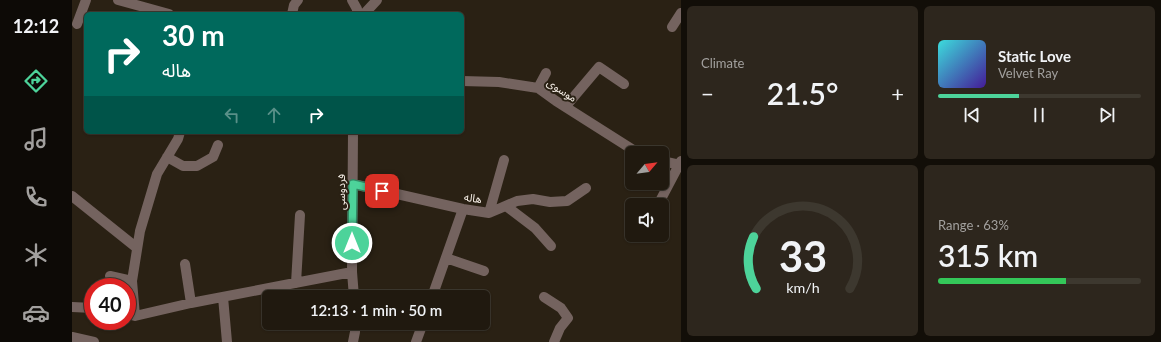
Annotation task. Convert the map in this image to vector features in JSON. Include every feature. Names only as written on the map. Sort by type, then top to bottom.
[{"type":"street","points":[[77,24],[86,0]]},
{"type":"street","points":[[118,0],[151,12]]},
{"type":"street","points":[[352,0],[358,12]]},
{"type":"street","points":[[366,12],[377,0]]},
{"type":"street","points":[[672,28],[681,13]]},
{"type":"street","points":[[566,106],[599,67],[624,84]]},
{"type":"street","points":[[538,88],[546,73]]},
{"type":"street","name":"موسوی","points":[[464,81],[499,82],[538,88],[627,146]]},
{"type":"street","points":[[132,278],[140,231],[157,174],[179,134]]},
{"type":"street","name":"فردوسی","points":[[353,134],[352,272],[353,290]]},
{"type":"street","points":[[167,157],[183,166],[197,166],[213,157],[218,145]]},
{"type":"street","points":[[489,213],[504,160]]},
{"type":"street","points":[[661,198],[681,163],[669,162]]},
{"type":"street","name":"هاله","points":[[353,184],[463,209],[489,213],[517,201],[533,199],[550,202],[567,201],[586,188]]},
{"type":"street","points":[[72,196],[137,248]]},
{"type":"street","points":[[506,206],[535,228],[551,246]]},
{"type":"street","points":[[435,290],[463,209]]},
{"type":"street","points":[[296,283],[300,215]]},
{"type":"street","points":[[446,258],[484,270]]},
{"type":"street","points":[[185,264],[191,303]]},
{"type":"street","points":[[136,314],[352,272]]},
{"type":"street","points":[[110,276],[119,278]]},
{"type":"street","points":[[223,297],[228,342]]},
{"type":"street","points":[[544,297],[561,308],[568,318],[560,328],[554,342]]},
{"type":"street","points":[[72,307],[84,308]]},
{"type":"street","points":[[416,342],[420,330]]},
{"type":"street","points":[[354,332],[362,342]]},
{"type":"street","points":[[72,337],[94,342]]},
{"type":"route","points":[[352,243],[353,184],[382,191]]}]
